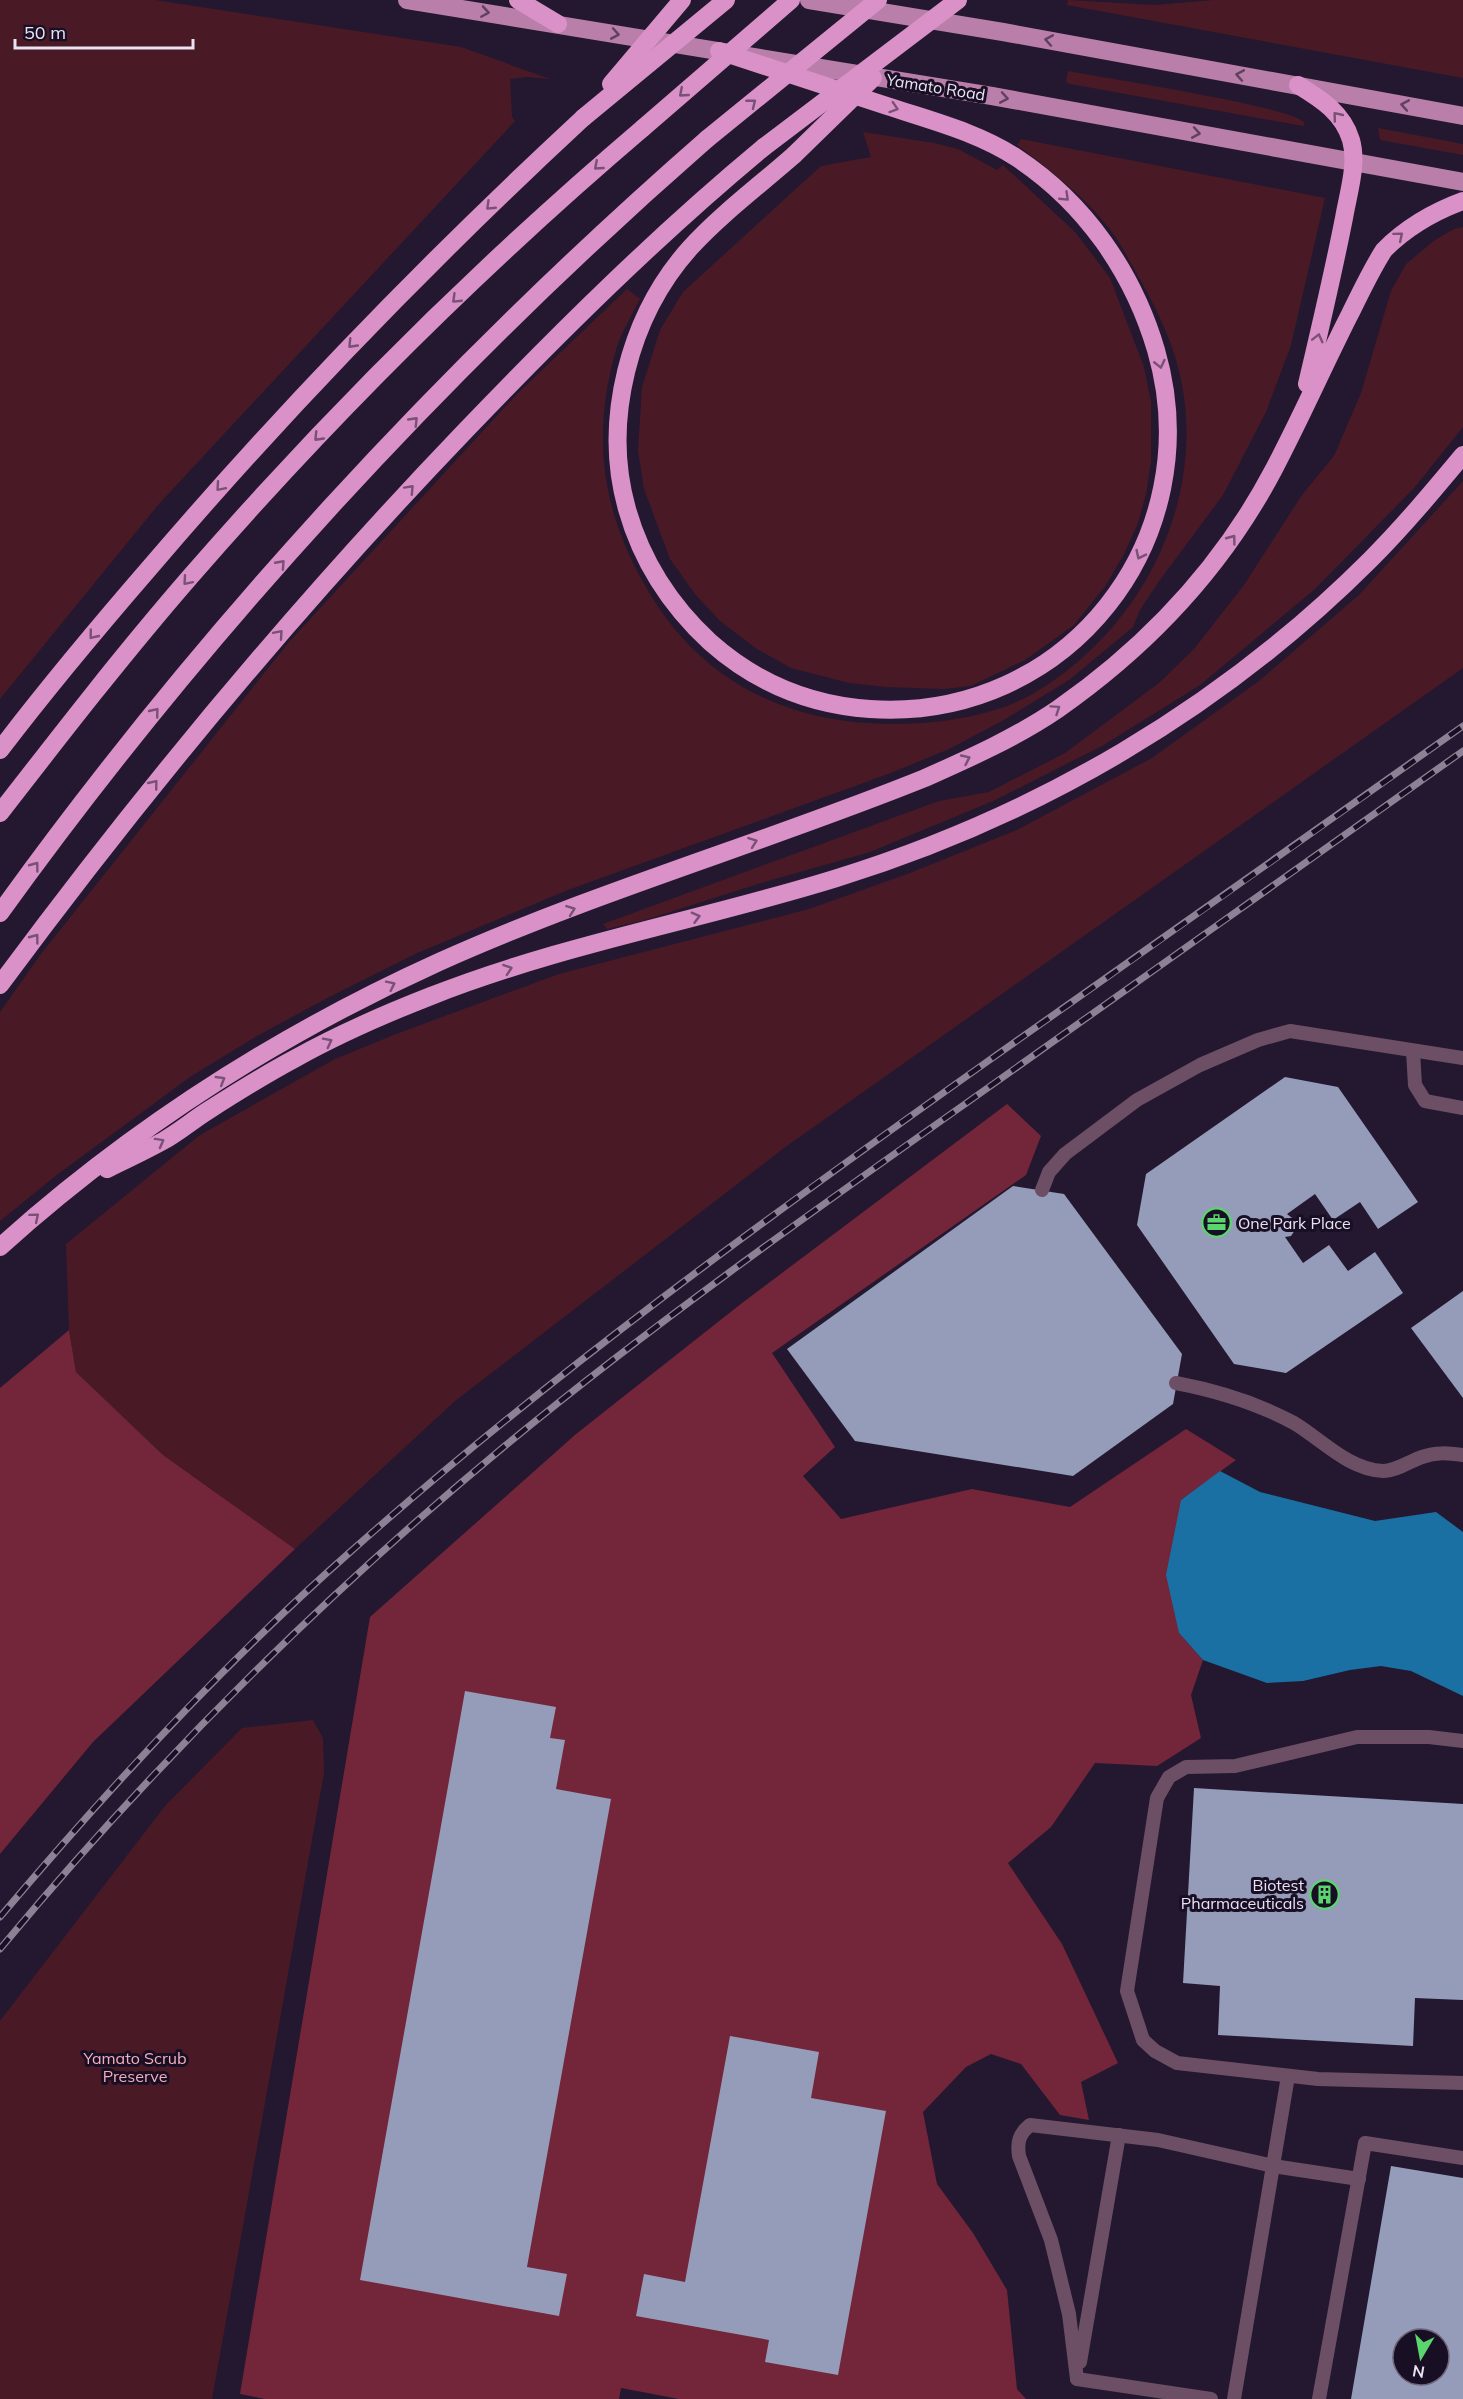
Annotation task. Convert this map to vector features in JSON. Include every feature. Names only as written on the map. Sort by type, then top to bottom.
[{"type":"highway","points":[[518,0],[558,24]]},
{"type":"highway","points":[[582,118],[682,0]]},
{"type":"highway","points":[[0,750],[118,605],[288,412],[409,285],[582,118],[726,0]]},
{"type":"highway","points":[[0,813],[136,641],[190,577],[369,384],[540,217],[791,0]]},
{"type":"highway","points":[[0,913],[92,791],[157,710],[326,513],[506,326],[622,216],[706,140],[878,0]]},
{"type":"highway","points":[[0,985],[91,863],[193,735],[371,530],[548,346],[676,224],[764,147],[958,0]]},
{"type":"highway","points":[[719,51],[956,128],[1013,156],[1050,183],[1086,219],[1116,258],[1145,314],[1161,366],[1168,428],[1160,498],[1148,539],[1139,558],[1116,597],[1087,630],[1057,656],[1034,671],[989,694],[942,706],[886,710],[833,705],[783,690],[738,664],[694,626],[660,584],[636,537],[621,480],[618,453],[618,423],[626,372],[642,326],[666,280],[691,247],[795,154],[923,28]]},
{"type":"highway","points":[[1298,85],[1338,115],[1351,141],[1353,162],[1328,297],[1299,415]]},
{"type":"highway","points":[[0,1247],[142,1132],[210,1087],[361,1000],[439,962],[520,928],[925,778],[968,759],[1057,710],[1143,642],[1196,585],[1239,529],[1256,501],[1384,250],[1404,231],[1425,218],[1463,201]]},
{"type":"highway","points":[[71,1188],[163,1141],[212,1108],[299,1056],[432,996],[526,963],[789,892],[874,866],[957,836],[1077,778],[1178,717],[1262,657],[1371,559],[1463,455]]},
{"type":"main road","name":"Yamato Road","points":[[406,0],[992,96],[1463,182]]},
{"type":"main road","points":[[809,0],[1004,32],[1463,116]]},
{"type":"lane","points":[[1042,1190],[1049,1172],[1065,1154],[1137,1100],[1200,1065],[1258,1040],[1290,1031],[1463,1058]]},
{"type":"lane","points":[[1413,1051],[1415,1085],[1425,1101],[1463,1108]]},
{"type":"lane","points":[[1176,1383],[1255,1404],[1296,1424],[1330,1449],[1359,1464],[1383,1471],[1443,1452],[1463,1455]]},
{"type":"lane","points":[[1463,1741],[1429,1737],[1358,1737],[1235,1766],[1186,1767],[1169,1777],[1157,1798],[1127,1991],[1143,2040],[1155,2051],[1177,2063],[1318,2079],[1463,2084]]},
{"type":"lane","points":[[1234,2399],[1288,2076]]},
{"type":"lane","points":[[1077,2379],[1069,2314],[1051,2240],[1019,2156],[1018,2143],[1022,2131],[1030,2125],[1158,2140],[1273,2166],[1359,2179]]},
{"type":"lane","points":[[1077,2379],[1119,2135]]},
{"type":"lane","points":[[1319,2399],[1365,2143],[1463,2158]]},
{"type":"lane","points":[[1077,2379],[1211,2399]]},
{"type":"green space","points":[[0,0],[155,0],[461,47],[550,79],[527,77],[510,79],[512,117],[515,121],[158,505],[0,699]]},
{"type":"green space","points":[[1068,0],[1154,5],[1214,0],[1463,0],[1463,78],[1067,5]]},
{"type":"green space","points":[[1068,71],[1233,101],[1292,116],[1305,123],[1303,126],[1070,84],[1066,82]]},
{"type":"green space","points":[[1378,128],[1463,144],[1463,155],[1380,140]]},
{"type":"green space","points":[[863,132],[958,149],[997,170],[1003,165],[1075,232],[1110,278],[1144,367],[1151,402],[1151,461],[1146,494],[1138,523],[1106,585],[1074,625],[1025,660],[971,686],[943,689],[849,683],[791,668],[757,649],[720,621],[695,594],[670,559],[644,489],[638,450],[642,387],[660,330],[683,292],[821,166],[871,157]]},
{"type":"green space","points":[[1021,139],[1325,198],[1291,345],[1266,412],[1223,495],[1157,584],[1140,610],[1133,627],[1069,680],[1002,721],[949,749],[888,774],[568,890],[417,953],[329,997],[257,1036],[190,1077],[58,1174],[0,1221],[0,1012],[41,954],[289,642],[517,394],[627,289],[640,299],[616,350],[604,411],[603,441],[610,498],[629,554],[643,582],[667,619],[695,651],[726,676],[760,696],[797,710],[837,720],[878,724],[935,722],[978,715],[1031,695],[1069,669],[1103,638],[1132,602],[1155,563],[1173,521],[1183,476],[1187,430],[1182,384],[1174,353],[1162,323],[1117,240],[1101,218],[1079,195],[1017,145]]},
{"type":"green space","points":[[1463,227],[1463,427],[1414,488],[1315,589],[1200,685],[1102,746],[993,801],[870,852],[761,883],[645,920],[607,929],[603,924],[939,801],[989,792],[1065,753],[1159,683],[1194,649],[1244,585],[1302,495],[1334,456],[1361,393],[1391,291],[1406,264],[1435,240],[1454,229]]},
{"type":"green space","points":[[1463,481],[1463,668],[784,1148],[455,1401],[295,1549],[163,1455],[76,1372],[69,1330],[66,1244],[200,1135],[335,1059],[396,1034],[559,974],[809,909],[910,873],[1017,830],[1152,758],[1259,681],[1359,595]]},
{"type":"green space","name":"Yamato Scrub Preserve","points":[[313,1720],[323,1738],[324,1773],[212,2399],[0,2399],[0,2021],[165,1806],[242,1728]]},
{"type":"shaded area","points":[[1007,1104],[1041,1136],[1026,1175],[772,1353],[835,1447],[803,1476],[841,1519],[972,1489],[1070,1507],[1186,1429],[1236,1460],[1181,1500],[1179,1633],[1203,1660],[1191,1695],[1201,1738],[1157,1766],[1095,1763],[1051,1827],[1008,1863],[1062,1944],[1118,2063],[1081,2082],[1089,2120],[1060,2115],[1021,2064],[991,2054],[966,2067],[923,2112],[937,2184],[973,2233],[1007,2290],[1017,2389],[1026,2399],[679,2399],[621,2388],[619,2399],[265,2399],[240,2394],[370,1617],[576,1434],[742,1303]]},
{"type":"shaded area","points":[[69,1330],[76,1372],[163,1455],[295,1549],[93,1742],[0,1854],[0,1388]]},
{"type":"water","points":[[1220,1471],[1260,1492],[1375,1521],[1436,1512],[1463,1532],[1463,1696],[1411,1671],[1381,1666],[1350,1670],[1303,1681],[1267,1683],[1203,1660],[1179,1633],[1166,1575],[1181,1500]]},
{"type":"building","name":"One Park Place","points":[[1285,1077],[1338,1087],[1418,1202],[1378,1229],[1360,1202],[1333,1220],[1315,1194],[1287,1214],[1296,1221],[1297,1227],[1291,1236],[1285,1237],[1303,1263],[1329,1245],[1348,1271],[1375,1252],[1403,1293],[1286,1373],[1234,1364],[1137,1225],[1146,1174]]},
{"type":"building","points":[[1013,1186],[1064,1194],[1182,1354],[1173,1404],[1073,1476],[855,1441],[787,1349]]},
{"type":"building","points":[[1463,1291],[1463,1398],[1411,1328]]},
{"type":"building","points":[[465,1691],[556,1707],[550,1738],[565,1740],[556,1789],[611,1799],[527,2267],[567,2274],[559,2316],[360,2280]]},
{"type":"building","name":"Biotest Pharmaceuticals","points":[[1194,1788],[1463,1804],[1463,2000],[1415,1998],[1413,2046],[1218,2035],[1220,1986],[1183,1983]]},
{"type":"building","points":[[730,2036],[819,2052],[811,2098],[886,2111],[838,2375],[765,2362],[769,2340],[636,2316],[644,2274],[685,2282]]},
{"type":"building","points":[[1391,2166],[1463,2178],[1463,2399],[1351,2399]]},
{"type":"railway","points":[[0,1917],[125,1775],[256,1639],[349,1553],[501,1424],[658,1301],[819,1182],[1463,726]]},
{"type":"railway","points":[[0,1949],[117,1814],[241,1685],[371,1562],[506,1445],[618,1356],[790,1228],[1463,751]]},
{"type":"place","name":"One Park Place","points":[[1217,1223]]},
{"type":"place","name":"Biotest Pharmaceuticals","points":[[1325,1894]]}]
